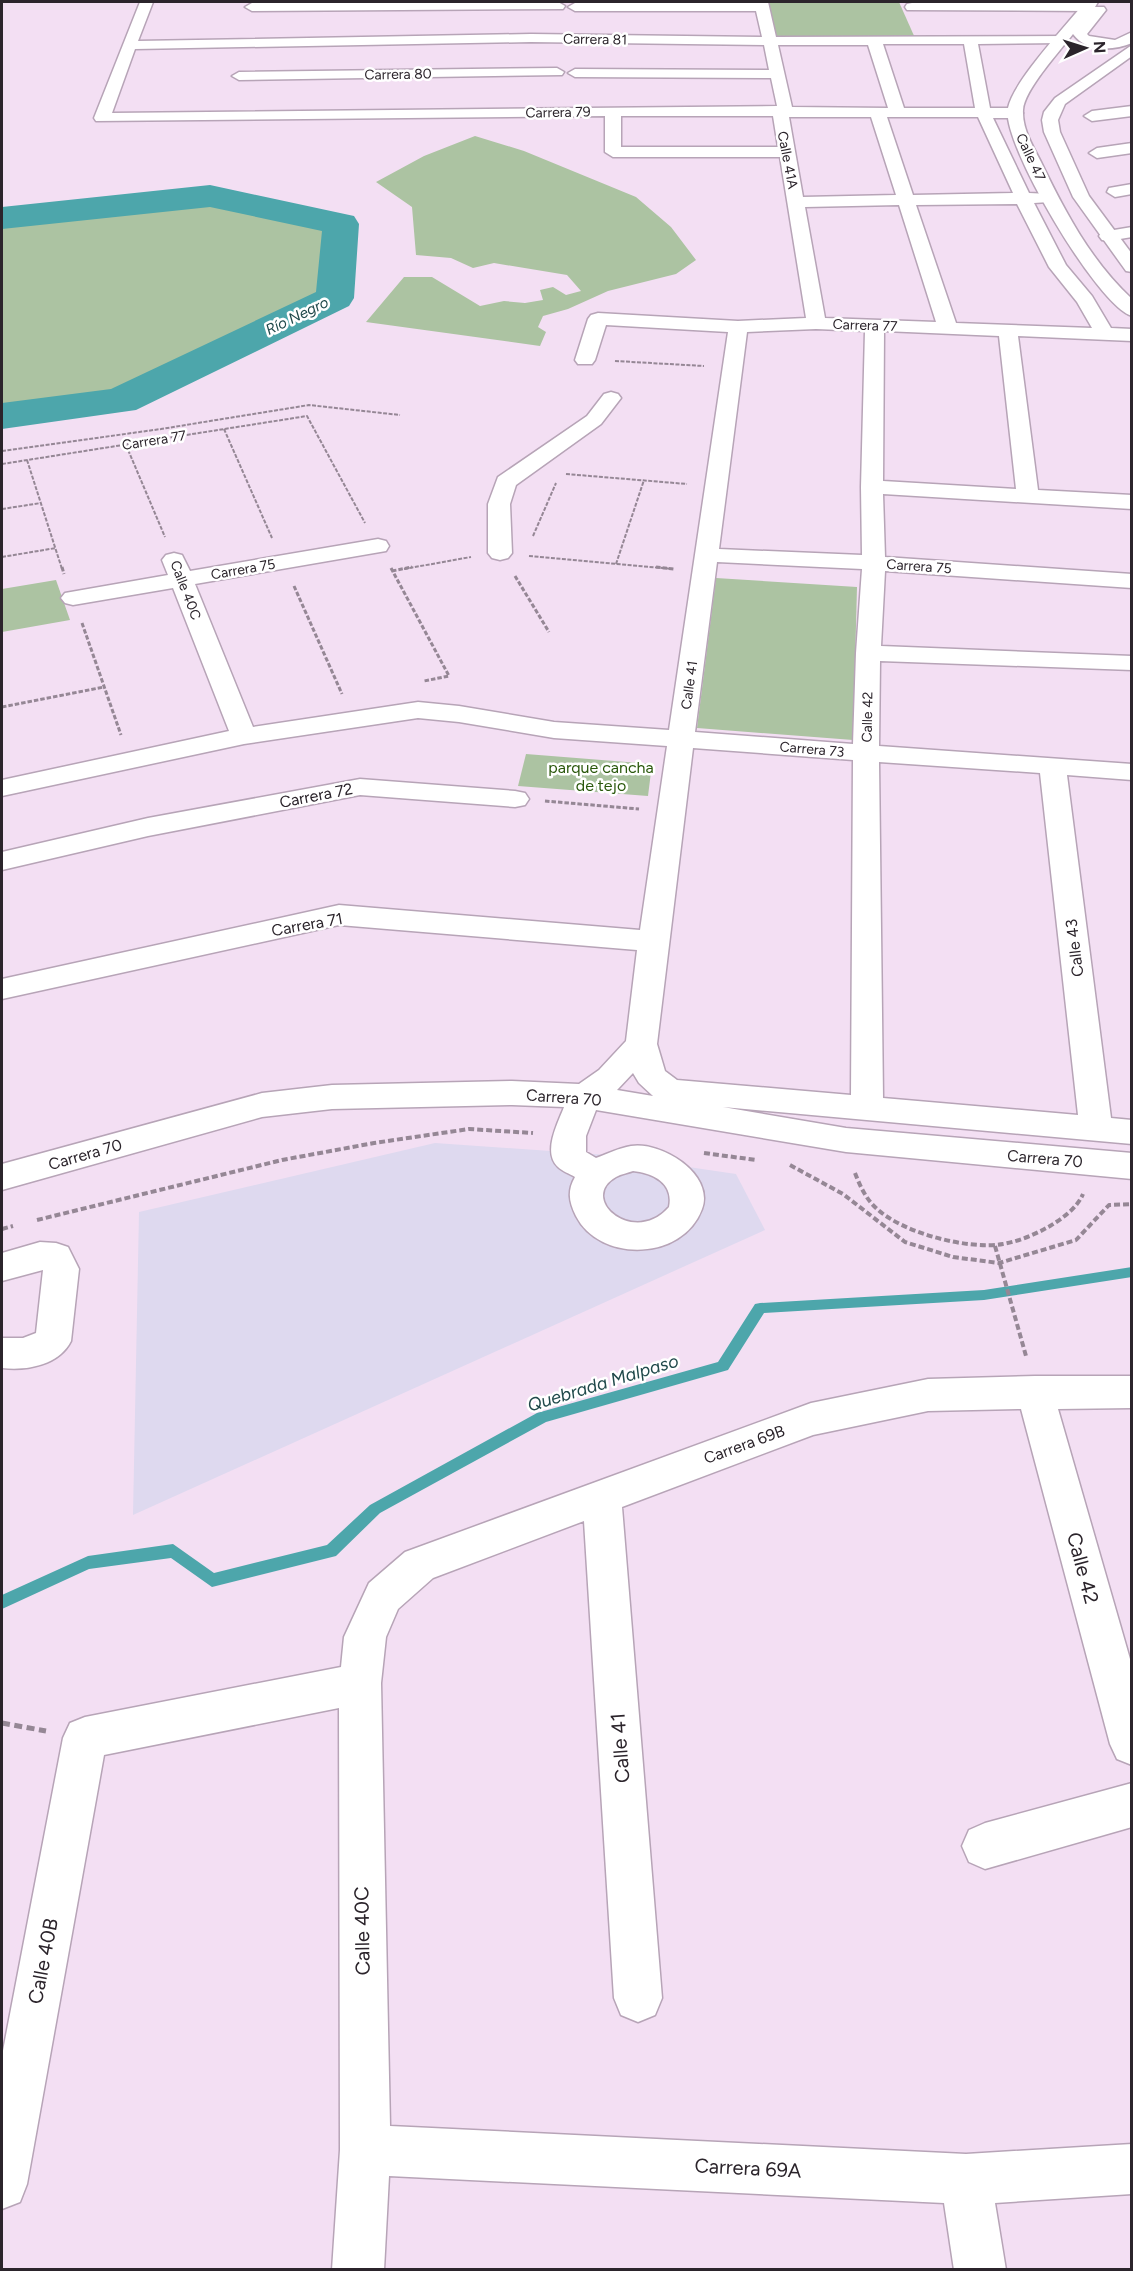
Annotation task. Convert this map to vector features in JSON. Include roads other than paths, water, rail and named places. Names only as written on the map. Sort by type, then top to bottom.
[{"type":"street","points":[[129,45],[146,2]]},
{"type":"street","points":[[1106,2],[1081,37],[1089,41],[1111,44],[1125,42],[1131,36]]},
{"type":"street","points":[[231,118],[254,4],[557,40]]},
{"type":"street","points":[[575,35],[761,4]]},
{"type":"street","name":"Calle 41A","points":[[761,4],[785,106],[780,111],[816,323]]},
{"type":"street","points":[[927,40],[911,4],[1090,4]]},
{"type":"street","name":"Calle 47","points":[[1090,4],[1032,76],[1015,113],[1018,131],[1075,245],[1091,267],[1131,310]]},
{"type":"street","points":[[575,35],[778,74]]},
{"type":"street","points":[[575,35],[576,111]]},
{"type":"street","name":"Carrera 81","points":[[129,45],[240,70],[557,40],[575,35],[770,41],[1062,39]]},
{"type":"street","name":"Calle 47","points":[[970,39],[983,112],[1045,245],[1058,267],[1085,300],[1105,334]]},
{"type":"street","name":"Carrera 80","points":[[240,70],[557,40]]},
{"type":"street","points":[[874,40],[897,111]]},
{"type":"street","name":"Carrera 79","points":[[129,45],[102,118],[231,118],[557,107],[576,111],[1015,113]]},
{"type":"street","name":"Calle 47","points":[[1131,49],[1060,101],[1052,112],[1050,120],[1052,132],[1081,197],[1131,267]]},
{"type":"street","points":[[613,111],[613,152],[786,152]]},
{"type":"street","points":[[877,111],[948,328]]},
{"type":"street","points":[[1092,116],[1131,111]]},
{"type":"street","points":[[1096,153],[1131,148]]},
{"type":"street","points":[[796,202],[1051,198]]},
{"type":"street","points":[[1108,236],[1131,232]]},
{"type":"street","name":"Carrera 77","points":[[585,360],[598,319],[738,327],[816,323],[1131,335]]},
{"type":"street","name":"Calle 42","points":[[867,1109],[866,754],[868,653],[874,563],[872,487],[875,325]]},
{"type":"street","name":"Calle 41","points":[[641,1044],[653,941],[738,327]]},
{"type":"street","points":[[1008,331],[1028,496]]},
{"type":"street","points":[[500,553],[499,504],[506,482],[594,420],[610,398]]},
{"type":"street","points":[[872,487],[1131,502]]},
{"type":"street","name":"Carrera 75","points":[[73,598],[178,569],[378,546]]},
{"type":"street","name":"Carrera 75","points":[[706,563],[874,563],[1131,581]]},
{"type":"street","name":"Calle 40C","points":[[178,569],[244,736]]},
{"type":"street","points":[[868,653],[1131,663]]},
{"type":"street","name":"Carrera 73","points":[[244,736],[418,710],[459,714],[554,730],[1131,772]]},
{"type":"street","points":[[619,734],[662,758],[676,776]]},
{"type":"street","points":[[2,788],[244,736]]},
{"type":"street","name":"Calle 43","points":[[1053,767],[1096,1129]]},
{"type":"street","name":"Carrera 72","points":[[2,861],[148,827],[360,787],[514,799]]},
{"type":"street","name":"Carrera 71","points":[[2,989],[339,915],[653,941]]},
{"type":"street","points":[[595,1173],[569,1158],[569,1136],[585,1096],[636,1053],[641,1044]]},
{"type":"street","name":"Carrera 70","points":[[641,1044],[650,1075],[659,1085],[673,1091],[1131,1132]]},
{"type":"street","name":"Carrera 70","points":[[2,1177],[262,1105],[332,1097],[512,1093],[585,1096],[846,1140],[1131,1166]]},
{"type":"street","points":[[2,1267],[40,1257],[56,1257],[61,1269],[53,1341],[41,1350],[19,1356],[2,1353]]},
{"type":"street","name":"Calle 42","points":[[1031,1379],[1131,1744]]},
{"type":"street","name":"Carrera 69B","points":[[383,1596],[419,1565],[811,1419],[928,1395],[1031,1379],[1131,1392]]},
{"type":"street","name":"Calle 41","points":[[602,1497],[638,1998]]},
{"type":"street","name":"Calle 40C","points":[[358,2270],[365,2150],[360,1683],[365,1637],[383,1596]]},
{"type":"street","name":"Calle 40B","points":[[2,2184],[85,1738],[360,1683]]},
{"type":"street","points":[[985,1846],[1131,1805]]},
{"type":"street","name":"Carrera 69A","points":[[365,2150],[966,2179],[1131,2169]]},
{"type":"street","points":[[966,2179],[980,2270]]},
{"type":"waterway","name":"Río Negro","points":[[2,218],[210,196],[341,224],[335,298],[121,401],[2,416]]},
{"type":"waterway","name":"Quebrada Malpaso","points":[[2,1602],[88,1563],[173,1551],[212,1580],[331,1551],[375,1509],[542,1417],[723,1366],[760,1308],[984,1295],[1132,1272]]},
{"type":"park label","name":"parque cancha de tejo","points":[[601,776]]}]
